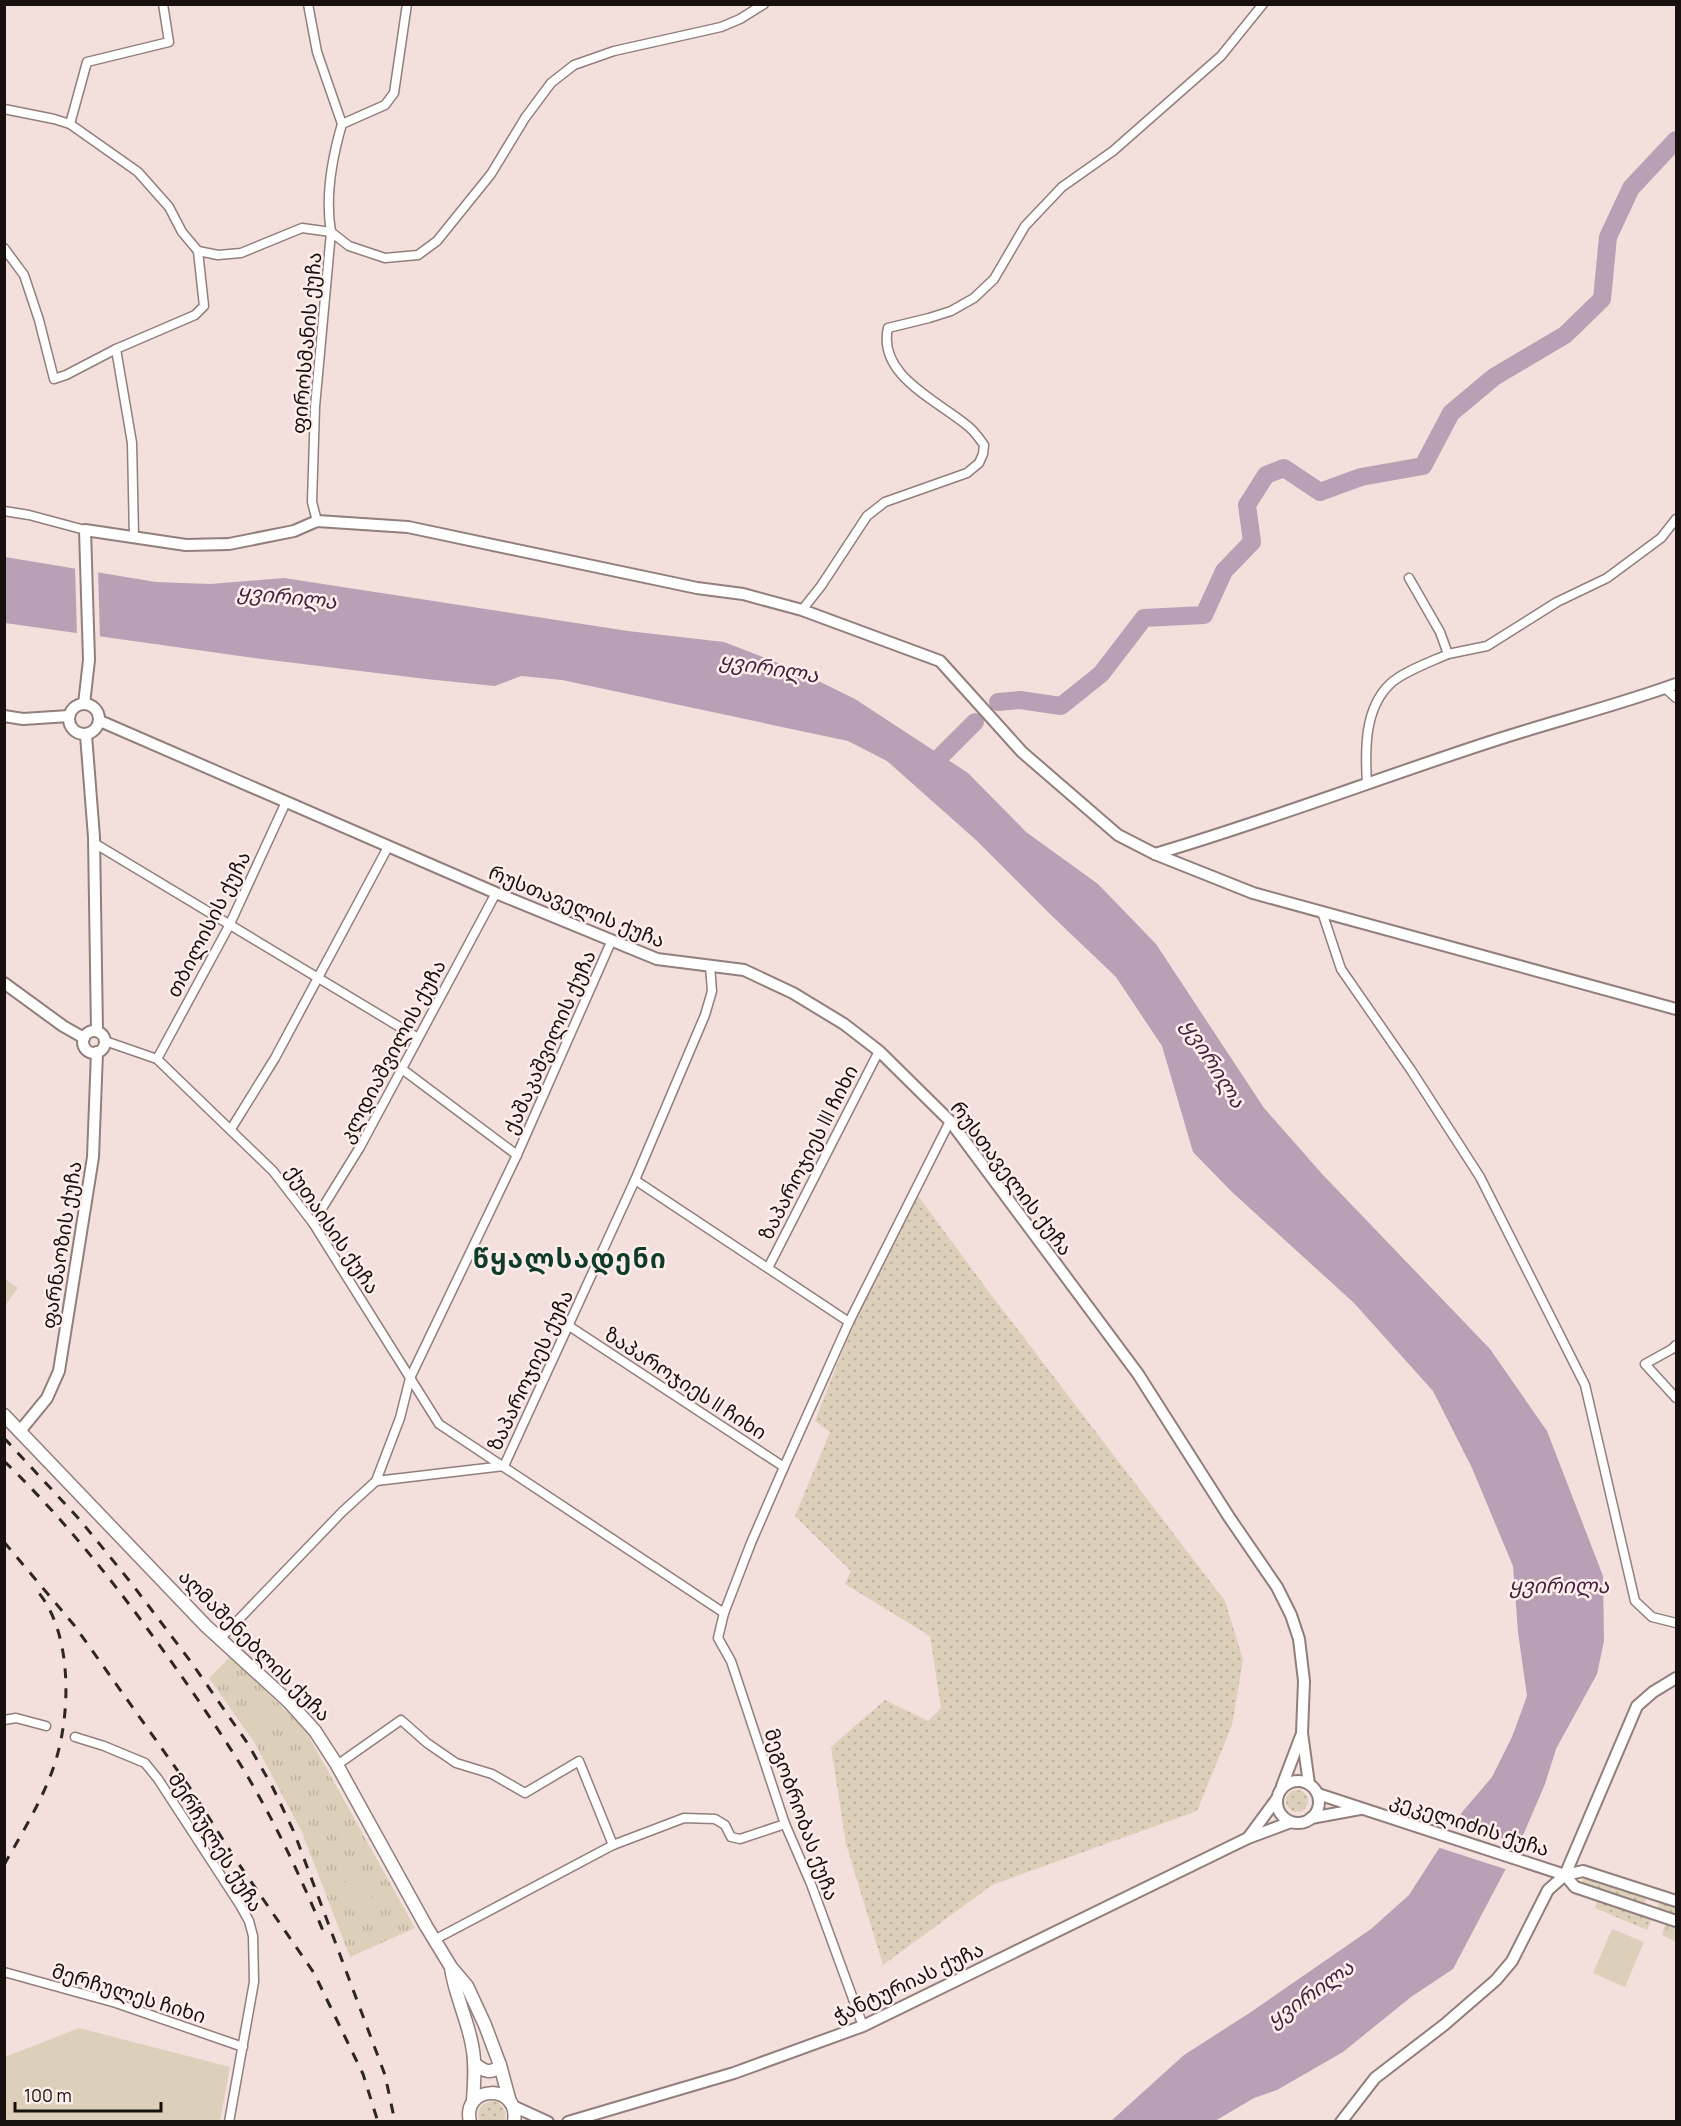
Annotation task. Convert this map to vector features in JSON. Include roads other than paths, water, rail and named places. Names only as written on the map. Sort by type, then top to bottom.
[{"type":"main road","name":"აღმაშენებლის ქუჩა","points":[[4,1415],[206,1626],[289,1702],[315,1731],[338,1765],[434,1940],[466,1986],[485,2025],[500,2065],[512,2104],[514,2121]]},
{"type":"main road","name":"აღმაშენებლის ქუჩა","points":[[451,1967],[454,1988],[469,2033],[475,2064],[474,2102],[468,2120]]},
{"type":"main road","points":[[475,2064],[480,2069],[490,2072],[500,2065]]},
{"type":"main road","points":[[474,2102],[480,2096],[492,2092],[504,2096],[512,2104]]},
{"type":"street","points":[[70,124],[87,62],[169,42],[163,4]]},
{"type":"street","points":[[308,4],[317,52],[342,124],[335,147],[328,213],[331,232],[349,246],[385,258],[418,255],[437,241],[491,174],[525,118],[551,83],[574,65],[614,51],[722,27],[764,4]]},
{"type":"street","points":[[342,124],[385,105],[394,93],[407,4]]},
{"type":"street","points":[[802,610],[821,586],[867,516],[885,501],[967,473],[979,463],[983,454],[984,445],[975,433],[967,425],[927,399],[910,383],[889,357],[886,338],[888,328],[951,311],[974,298],[994,279],[1025,226],[1062,187],[1113,151],[1221,56],[1263,4]]},
{"type":"street","points":[[4,109],[70,124],[138,172],[169,207],[182,232],[198,251],[204,306],[195,315],[54,379],[24,274],[4,248]]},
{"type":"street","name":"ფიროსმანის ქუჩა","points":[[198,251],[218,255],[241,253],[302,228],[331,232],[315,407],[312,502],[317,521]]},
{"type":"street","points":[[116,349],[132,443],[134,537]]},
{"type":"street","points":[[4,511],[29,515],[85,530],[186,544],[229,544],[294,531],[317,521],[408,527],[697,588],[743,594],[802,610],[940,662],[1022,752],[1118,835],[1155,854],[1253,893],[1677,1009]]},
{"type":"street","points":[[1367,784],[1365,751],[1374,706],[1391,683],[1448,654],[1487,646],[1557,602],[1607,578],[1661,538],[1677,519]]},
{"type":"street","points":[[84,704],[89,660],[85,530]]},
{"type":"street","points":[[1409,578],[1440,632],[1448,654]]},
{"type":"street","points":[[1155,854],[1499,739],[1677,684]]},
{"type":"street","points":[[1665,688],[1677,698]]},
{"type":"street","points":[[84,704],[98,711],[100,721],[95,731],[86,735],[75,732],[71,728],[69,716],[75,707],[84,704]]},
{"type":"street","points":[[4,716],[23,719],[69,716]]},
{"type":"street","name":"რუსთაველის ქუჩა","points":[[100,721],[611,942],[657,959],[744,970],[793,993],[844,1024],[879,1051],[950,1121],[1137,1374],[1229,1518],[1277,1587],[1291,1615],[1299,1639],[1304,1681],[1302,1733],[1309,1784]]},
{"type":"street","points":[[86,735],[94,843],[97,1031]]},
{"type":"street","name":"თბილისის ქუჩა","points":[[157,1059],[229,926],[286,802]]},
{"type":"street","points":[[94,843],[418,1038]]},
{"type":"street","points":[[231,1129],[319,980],[388,847]]},
{"type":"street","name":"კლდიაშვილის ქუჩა","points":[[313,1223],[360,1147],[496,893]]},
{"type":"street","points":[[1322,912],[1341,969],[1411,1070],[1480,1177],[1586,1385],[1635,1601],[1652,1617],[1677,1623]]},
{"type":"street","name":"ქაშაკაშვილის ქუჩა","points":[[376,1481],[400,1418],[410,1378],[517,1155],[611,942]]},
{"type":"street","name":"ზაპაროჯიეს ქუჩა","points":[[376,1481],[504,1466],[635,1180],[705,1015],[712,991],[710,966]]},
{"type":"street","points":[[4,983],[63,1026],[84,1038],[86,1049],[97,1052],[103,1048],[105,1041],[103,1035],[97,1031],[89,1032],[84,1038]]},
{"type":"street","name":"ქუთაისის ქუჩა","points":[[105,1041],[157,1059],[273,1171],[313,1223],[440,1424],[724,1613]]},
{"type":"street","name":"ზაპაროჯიეს III ჩიხი","points":[[768,1268],[879,1051]]},
{"type":"street","name":"ფარნაოზის ქუჩა","points":[[20,1431],[47,1398],[59,1371],[93,1157],[97,1052]]},
{"type":"street","name":"ქაშაკაშვილის ქუჩა","points":[[402,1069],[517,1155]]},
{"type":"street","points":[[724,1613],[751,1543],[849,1322],[950,1121]]},
{"type":"street","name":"ზაპაროჯიეს III ჩიხი","points":[[635,1180],[849,1322]]},
{"type":"street","name":"ზაპაროჯიეს II ჩიხი","points":[[569,1326],[784,1467]]},
{"type":"street","points":[[1677,1345],[1645,1364],[1677,1398]]},
{"type":"street","points":[[221,1638],[309,1545],[376,1481]]},
{"type":"street","name":"მეგობრობას ქუჩა","points":[[724,1613],[718,1638],[730,1661],[785,1824],[811,1884],[863,2026]]},
{"type":"street","points":[[1341,2121],[1376,2078],[1444,2025],[1496,1980],[1512,1961],[1548,1890],[1564,1875],[1636,1706],[1653,1692],[1677,1678]]},
{"type":"street","points":[[4,1720],[16,1718],[46,1726]]},
{"type":"street","points":[[338,1765],[400,1720],[456,1763],[492,1774],[525,1793],[579,1761],[613,1845]]},
{"type":"street","name":"რუსთაველის ქუჩა","points":[[1282,1786],[1302,1733]]},
{"type":"street","name":"მერჩულეს ქუჩა","points":[[75,1737],[145,1763],[158,1779],[249,1921],[253,1936],[254,1982],[229,2121]]},
{"type":"street","points":[[1297,1780],[1309,1784],[1318,1794],[1318,1809],[1311,1818],[1302,1823],[1291,1822],[1278,1811],[1276,1800],[1282,1786],[1297,1780]]},
{"type":"street","name":"კეკელიძის ქუჩა","points":[[1318,1794],[1525,1861],[1564,1875],[1575,1887],[1677,1921]]},
{"type":"street","name":"ჭანტურიას ქუჩა","points":[[1248,1838],[1276,1800]]},
{"type":"street","name":"კეკელიძის ქუჩა","points":[[1311,1818],[1364,1809]]},
{"type":"street","points":[[434,1940],[613,1845],[684,1818],[716,1820],[724,1826],[731,1837],[740,1839],[785,1824]]},
{"type":"street","name":"ჭანტურიას ქუჩა","points":[[568,2121],[734,2073],[863,2026],[1248,1838],[1291,1822]]},
{"type":"street","name":"კეკელიძის ქუჩა","points":[[1564,1875],[1583,1871],[1677,1901]]},
{"type":"street","name":"მერჩულეს ჩიხი","points":[[4,1972],[116,2003],[243,2047]]},
{"type":"street","points":[[512,2104],[548,2121]]},
{"type":"water","name":"ყვირილა","points":[[5,557],[156,582],[210,584],[284,578],[628,631],[724,642],[796,670],[855,699],[968,773],[1026,832],[1098,884],[1156,944],[1264,1108],[1323,1175],[1490,1349],[1547,1431],[1603,1576],[1604,1641],[1597,1674],[1556,1749],[1545,1784],[1521,1840],[1453,1969],[1411,1997],[1343,2052],[1277,2090],[1254,2098],[1215,2121],[1111,2121],[1184,2055],[1371,1929],[1409,1895],[1463,1811],[1492,1777],[1512,1737],[1527,1696],[1518,1632],[1513,1566],[1472,1468],[1433,1391],[1354,1303],[1232,1192],[1193,1152],[1162,1046],[1116,977],[976,840],[887,761],[848,741],[562,680],[521,676],[495,686],[426,679],[5,623]]},
{"type":"waterway","points":[[998,702],[1020,700],[1061,706],[1101,674],[1144,618],[1204,615],[1224,571],[1252,542],[1247,505],[1266,475],[1284,468],[1320,492],[1361,477],[1423,466],[1451,413],[1494,377],[1565,335],[1602,299],[1608,237],[1631,188],[1676,140]]},
{"type":"waterway","points":[[925,772],[975,722]]},
{"type":"railway","points":[[4,1438],[80,1520],[132,1584],[191,1662],[248,1744],[294,1832],[385,2075],[395,2122]]},
{"type":"railway","points":[[4,1461],[62,1522],[98,1565],[149,1631],[205,1710],[250,1780],[274,1824],[326,1938]]},
{"type":"railway","points":[[4,1542],[74,1625],[190,1788],[234,1857],[314,1973],[363,2074],[378,2122]]},
{"type":"railway","points":[[4,1865],[44,1792],[60,1746],[64,1724],[66,1677],[63,1653],[58,1631],[39,1593]]},
{"type":"district","name":"წყალსადენი","points":[[570,1258]]}]
